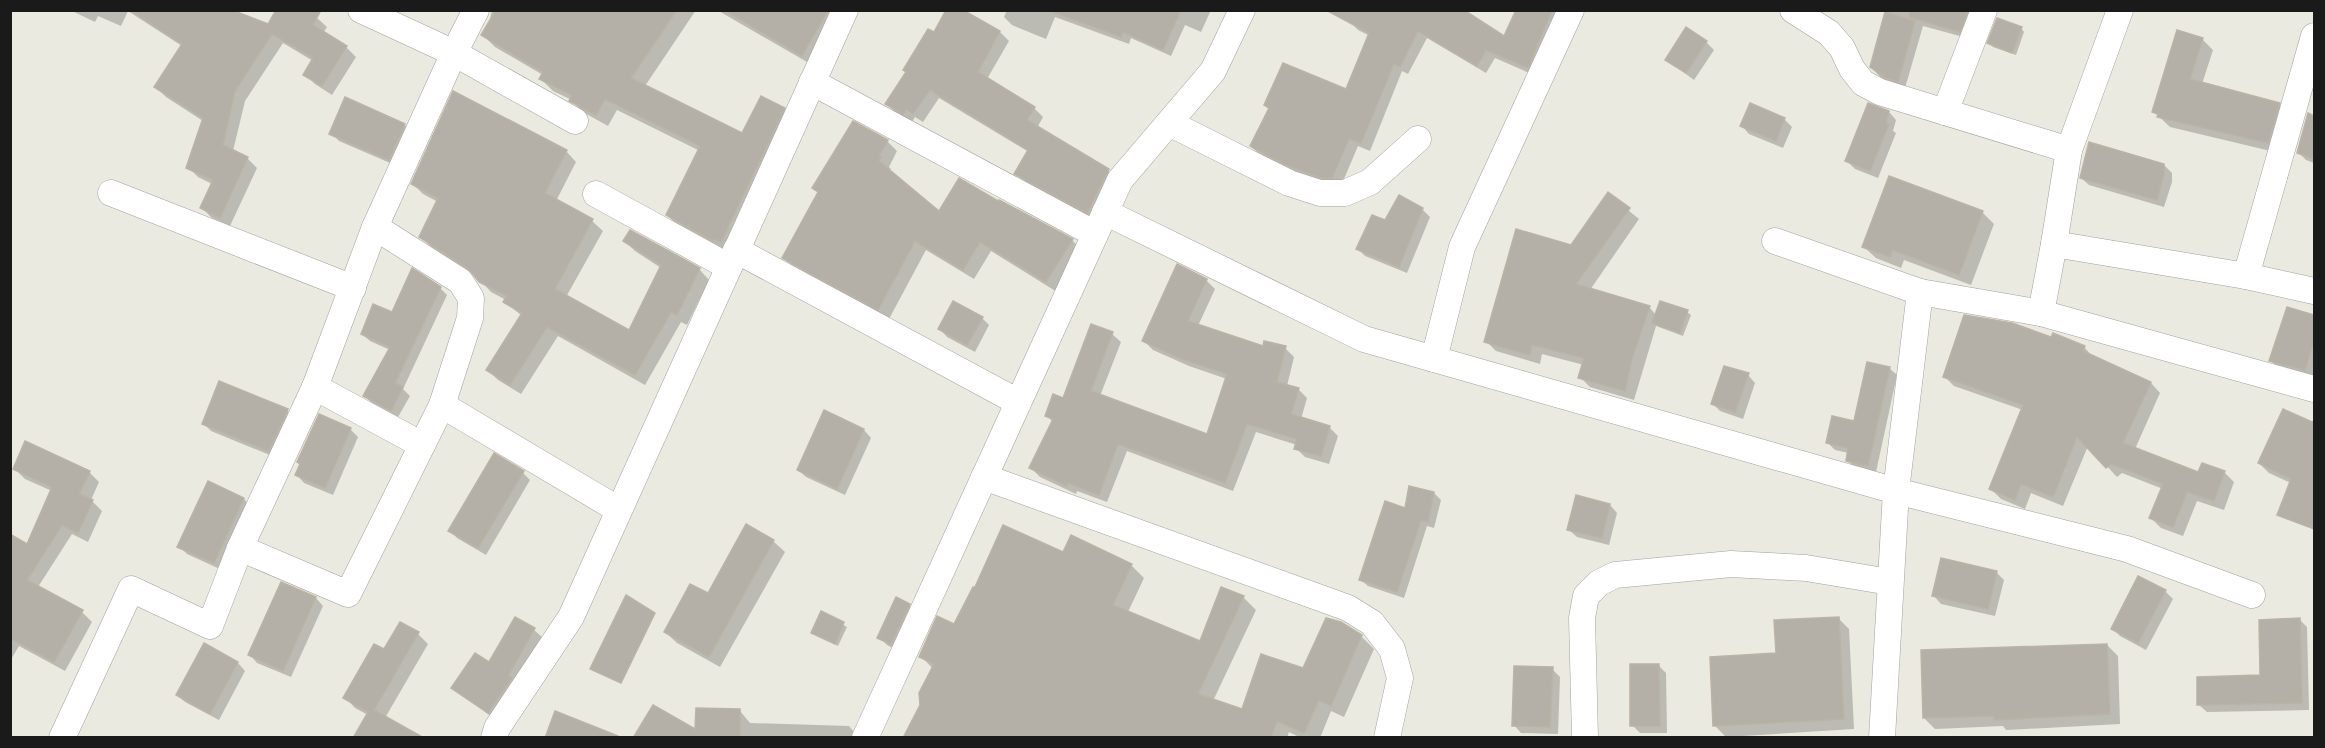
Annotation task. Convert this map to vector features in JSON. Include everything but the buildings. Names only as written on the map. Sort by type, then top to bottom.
[{"type":"street","points":[[361,10],[454,53],[575,121]]},
{"type":"street","points":[[62,738],[131,589],[210,626],[240,548],[315,387],[375,227],[454,53],[476,10]]},
{"type":"street","points":[[494,738],[497,728],[571,617],[845,10]]},
{"type":"street","points":[[865,738],[1120,180],[1213,71],[1242,10]]},
{"type":"street","points":[[1434,359],[1462,247],[1571,10]]},
{"type":"street","points":[[1793,10],[1829,33],[1842,48],[1852,69],[1863,83],[1880,92],[2069,150]]},
{"type":"street","points":[[1945,112],[1984,10]]},
{"type":"street","points":[[2041,313],[2069,150],[2120,10]]},
{"type":"street","points":[[2246,276],[2314,36]]},
{"type":"street","points":[[812,82],[1100,223],[1364,339],[1896,491],[2127,549],[2252,595]]},
{"type":"street","points":[[1169,123],[1289,183],[1320,193],[1345,193],[1370,182],[1418,139]]},
{"type":"street","points":[[111,193],[353,288]]},
{"type":"street","points":[[596,194],[733,259],[1018,402]]},
{"type":"street","points":[[240,548],[348,594],[442,405],[470,318],[471,298],[460,281],[375,227]]},
{"type":"street","points":[[1775,241],[1920,292],[2041,313],[2314,388]]},
{"type":"street","points":[[2054,244],[2246,276],[2314,291]]},
{"type":"street","points":[[1882,738],[1896,491],[1920,292]]},
{"type":"street","points":[[315,387],[422,445]]},
{"type":"street","points":[[442,405],[619,510]]},
{"type":"street","points":[[984,477],[1348,608],[1372,623],[1392,649],[1401,678],[1387,738]]},
{"type":"street","points":[[1586,738],[1582,618],[1586,596],[1599,583],[1615,575],[1731,564],[1806,568],[1890,582]]}]
